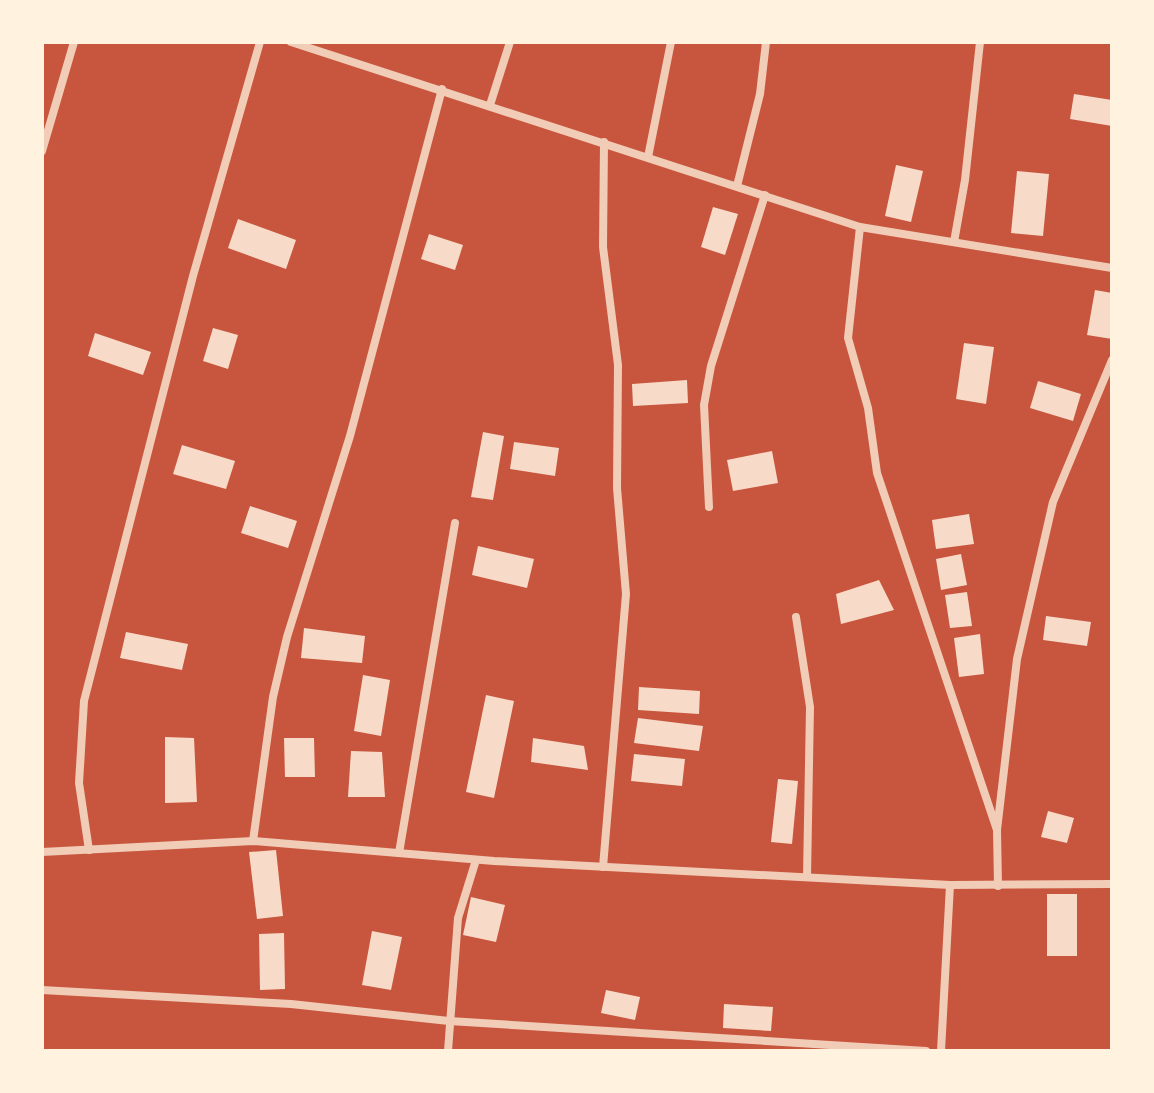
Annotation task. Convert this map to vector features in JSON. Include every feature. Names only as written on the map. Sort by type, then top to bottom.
[{"type":"street","points":[[42,151],[74,42]]},
{"type":"street","points":[[89,850],[79,783],[84,701],[193,276],[260,42]]},
{"type":"street","points":[[291,42],[860,227],[1112,268]]},
{"type":"street","points":[[490,105],[510,42]]},
{"type":"street","points":[[648,157],[671,42]]},
{"type":"street","points":[[737,186],[760,94],[766,42]]},
{"type":"street","points":[[954,242],[965,180],[980,42]]},
{"type":"street","points":[[253,841],[273,697],[287,637],[350,436],[442,89]]},
{"type":"street","points":[[603,867],[626,594],[617,488],[618,365],[603,247],[604,142]]},
{"type":"street","points":[[709,507],[704,405],[711,366],[765,195]]},
{"type":"street","points":[[860,227],[848,338],[868,408],[877,473],[997,830]]},
{"type":"street","points":[[998,886],[997,830],[1017,659],[1053,502],[1112,360]]},
{"type":"street","points":[[399,853],[455,523]]},
{"type":"street","points":[[796,617],[810,707],[807,877]]},
{"type":"street","points":[[42,852],[253,841],[476,860],[950,885],[1112,884]]},
{"type":"street","points":[[448,1051],[458,918],[476,860]]},
{"type":"street","points":[[941,1051],[950,885]]},
{"type":"street","points":[[42,990],[291,1004],[449,1021],[926,1051]]},
{"type":"building","points":[[1074,94],[1112,100],[1112,126],[1070,119]]},
{"type":"building","points":[[896,165],[923,171],[911,222],[885,216]]},
{"type":"building","points":[[1017,171],[1049,174],[1043,236],[1011,233]]},
{"type":"building","points":[[713,207],[738,214],[725,255],[701,247]]},
{"type":"building","points":[[238,219],[296,240],[286,269],[228,248]]},
{"type":"building","points":[[429,234],[463,245],[455,270],[421,259]]},
{"type":"building","points":[[1095,290],[1112,293],[1112,339],[1087,335]]},
{"type":"building","points":[[213,328],[238,335],[228,369],[203,361]]},
{"type":"building","points":[[95,333],[151,352],[143,375],[88,356]]},
{"type":"building","points":[[964,343],[994,347],[986,404],[956,399]]},
{"type":"building","points":[[687,380],[688,403],[633,406],[632,384]]},
{"type":"building","points":[[1038,381],[1081,394],[1073,421],[1030,408]]},
{"type":"building","points":[[483,432],[504,436],[493,500],[471,497]]},
{"type":"building","points":[[514,442],[559,448],[555,476],[510,469]]},
{"type":"building","points":[[182,445],[235,461],[226,489],[173,474]]},
{"type":"building","points":[[772,451],[778,483],[733,491],[727,460]]},
{"type":"building","points":[[250,506],[297,521],[288,548],[241,533]]},
{"type":"building","points":[[969,514],[974,544],[936,549],[932,520]]},
{"type":"building","points":[[478,546],[534,559],[527,588],[472,575]]},
{"type":"building","points":[[961,554],[967,585],[941,590],[936,559]]},
{"type":"building","points":[[879,580],[894,610],[841,624],[836,594]]},
{"type":"building","points":[[967,592],[972,626],[950,628],[945,595]]},
{"type":"building","points":[[1046,616],[1091,622],[1087,646],[1043,640]]},
{"type":"building","points":[[304,628],[365,636],[362,663],[301,658]]},
{"type":"building","points":[[126,632],[188,644],[182,670],[120,658]]},
{"type":"building","points":[[980,634],[984,674],[959,677],[954,638]]},
{"type":"building","points":[[363,675],[390,680],[381,736],[354,731]]},
{"type":"building","points":[[639,687],[700,691],[699,714],[638,710]]},
{"type":"building","points":[[486,695],[514,701],[494,798],[466,792]]},
{"type":"building","points":[[638,718],[703,726],[699,751],[634,743]]},
{"type":"building","points":[[165,737],[194,738],[197,802],[165,803]]},
{"type":"building","points":[[284,738],[314,738],[315,777],[285,777]]},
{"type":"building","points":[[533,738],[584,746],[588,770],[531,762]]},
{"type":"building","points":[[351,751],[382,752],[385,797],[348,797]]},
{"type":"building","points":[[634,754],[685,759],[682,786],[631,781]]},
{"type":"building","points":[[778,779],[798,781],[792,844],[771,842]]},
{"type":"building","points":[[1048,811],[1074,818],[1067,843],[1041,837]]},
{"type":"building","points":[[276,850],[283,916],[257,919],[249,852]]},
{"type":"building","points":[[1047,894],[1077,894],[1077,956],[1047,956]]},
{"type":"building","points":[[471,897],[505,905],[496,942],[463,935]]},
{"type":"building","points":[[372,931],[402,937],[391,990],[362,985]]},
{"type":"building","points":[[284,933],[285,989],[260,990],[259,934]]},
{"type":"building","points":[[606,990],[640,997],[635,1020],[601,1013]]},
{"type":"building","points":[[724,1004],[773,1007],[771,1031],[723,1028]]}]
